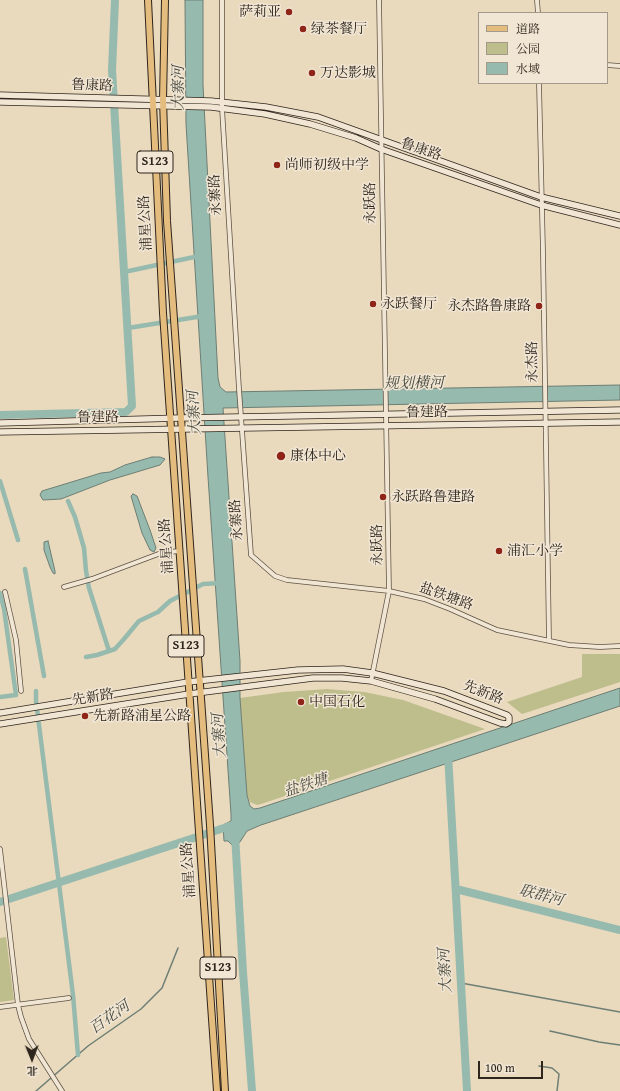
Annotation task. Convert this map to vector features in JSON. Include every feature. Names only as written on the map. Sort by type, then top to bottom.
[{"type":"main road","name":"浦星公路","points":[[148,0],[163,325],[217,1091]]},
{"type":"main road","name":"浦星公路","points":[[165,0],[163,103],[167,221],[210,825],[225,1091]]},
{"type":"street","name":"永寨路","points":[[222,0],[222,105],[241,428],[251,555],[264,568]]},
{"type":"street","name":"永跃路","points":[[370,681],[389,592],[379,0]]},
{"type":"street","points":[[537,0],[538,12]]},
{"type":"street","points":[[608,65],[620,66]]},
{"type":"street","name":"永杰路","points":[[539,84],[549,641]]},
{"type":"street","name":"鲁康路","points":[[0,95],[152,103]]},
{"type":"street","name":"鲁康路","points":[[0,102],[183,103],[266,107],[318,117],[541,197],[620,216]]},
{"type":"street","name":"鲁康路","points":[[222,105],[310,124],[356,138],[381,149],[541,205],[620,225]]},
{"type":"street","name":"鲁建路","points":[[0,423],[180,418],[620,410]]},
{"type":"street","name":"鲁建路","points":[[0,432],[620,422]]},
{"type":"street","points":[[64,587],[92,579],[161,553],[179,551]]},
{"type":"street","name":"盐铁塘路","points":[[264,568],[275,576],[287,580],[389,592],[424,599],[497,630],[569,645],[600,647],[620,646]]},
{"type":"street","points":[[5,592],[16,640],[21,691]]},
{"type":"street","name":"先新路","points":[[0,713],[199,680],[313,669],[343,669],[372,673],[444,691],[509,717],[509,722],[506,724],[500,723],[435,699],[370,681],[342,678],[313,678],[189,694],[0,724]]},
{"type":"street","points":[[0,849],[18,1005],[21,1018],[29,1039],[62,1091]]},
{"type":"street","points":[[0,1007],[69,998]]},
{"type":"green space","points":[[582,654],[620,654],[620,682],[522,714],[507,702],[582,677]]},
{"type":"green space","points":[[327,689],[364,692],[403,700],[485,729],[261,804],[257,805],[250,802],[247,795],[240,698],[284,692]]},
{"type":"green space","points":[[6,937],[14,1000],[0,1002],[0,938]]},
{"type":"water","points":[[185,0],[203,0],[203,85],[218,378],[220,387],[226,392],[620,385],[620,400],[223,408],[240,661],[240,698],[247,795],[250,806],[254,809],[620,688],[620,706],[261,825],[247,831],[240,842],[232,845],[228,841],[224,841],[223,825],[231,821],[231,814],[186,124]]},
{"type":"water","points":[[152,457],[160,457],[165,459],[160,465],[110,480],[61,499],[43,500],[40,495],[42,491],[101,473],[110,472],[125,465]]},
{"type":"water","points":[[133,494],[137,496],[150,530],[156,548],[154,552],[150,550],[142,533],[131,496]]},
{"type":"water","points":[[48,541],[55,574],[50,567],[44,550],[44,542]]},
{"type":"waterway","points":[[0,415],[126,412],[132,406],[112,70],[115,0]]},
{"type":"waterway","points":[[124,272],[199,256]]},
{"type":"waterway","points":[[128,328],[203,316]]},
{"type":"waterway","points":[[0,481],[18,540]]},
{"type":"waterway","points":[[68,501],[75,517],[84,548],[89,588],[109,651]]},
{"type":"waterway","points":[[25,569],[44,676]]},
{"type":"waterway","points":[[86,657],[115,649],[139,621],[158,612],[170,601],[203,584],[221,583]]},
{"type":"waterway","points":[[0,593],[4,609],[16,695],[0,697]]},
{"type":"waterway","points":[[36,691],[36,701],[73,995],[78,1055]]},
{"type":"waterway","name":"大寨河","points":[[448,754],[467,1091]]},
{"type":"waterway","name":"盐铁塘","points":[[0,902],[233,825]]},
{"type":"waterway","points":[[235,835],[252,1091]]},
{"type":"waterway","name":"联群河","points":[[456,889],[620,930]]},
{"type":"waterway","name":"百花河","points":[[36,1091],[88,1046],[141,1009],[162,988],[178,948]]},
{"type":"waterway","points":[[461,983],[620,1012]]},
{"type":"waterway","points":[[550,1031],[620,1045]]},
{"type":"waterway","points":[[539,1066],[552,1068],[559,1074],[557,1091]]},
{"type":"place","name":"萨莉亚","points":[[289,12]]},
{"type":"place","name":"绿茶餐厅","points":[[303,29]]},
{"type":"place","name":"万达影城","points":[[312,73]]},
{"type":"place","name":"尚师初级中学","points":[[277,165]]},
{"type":"place","name":"永跃餐厅","points":[[373,304]]},
{"type":"place","name":"永杰路鲁康路","points":[[539,306]]},
{"type":"place","name":"康体中心","points":[[281,456]]},
{"type":"place","name":"永跃路鲁建路","points":[[383,497]]},
{"type":"place","name":"浦汇小学","points":[[499,551]]},
{"type":"place","name":"中国石化","points":[[301,702]]},
{"type":"place","name":"先新路浦星公路","points":[[85,716]]},
{"type":"water label","name":"规划横河","points":[[414,384]]}]
